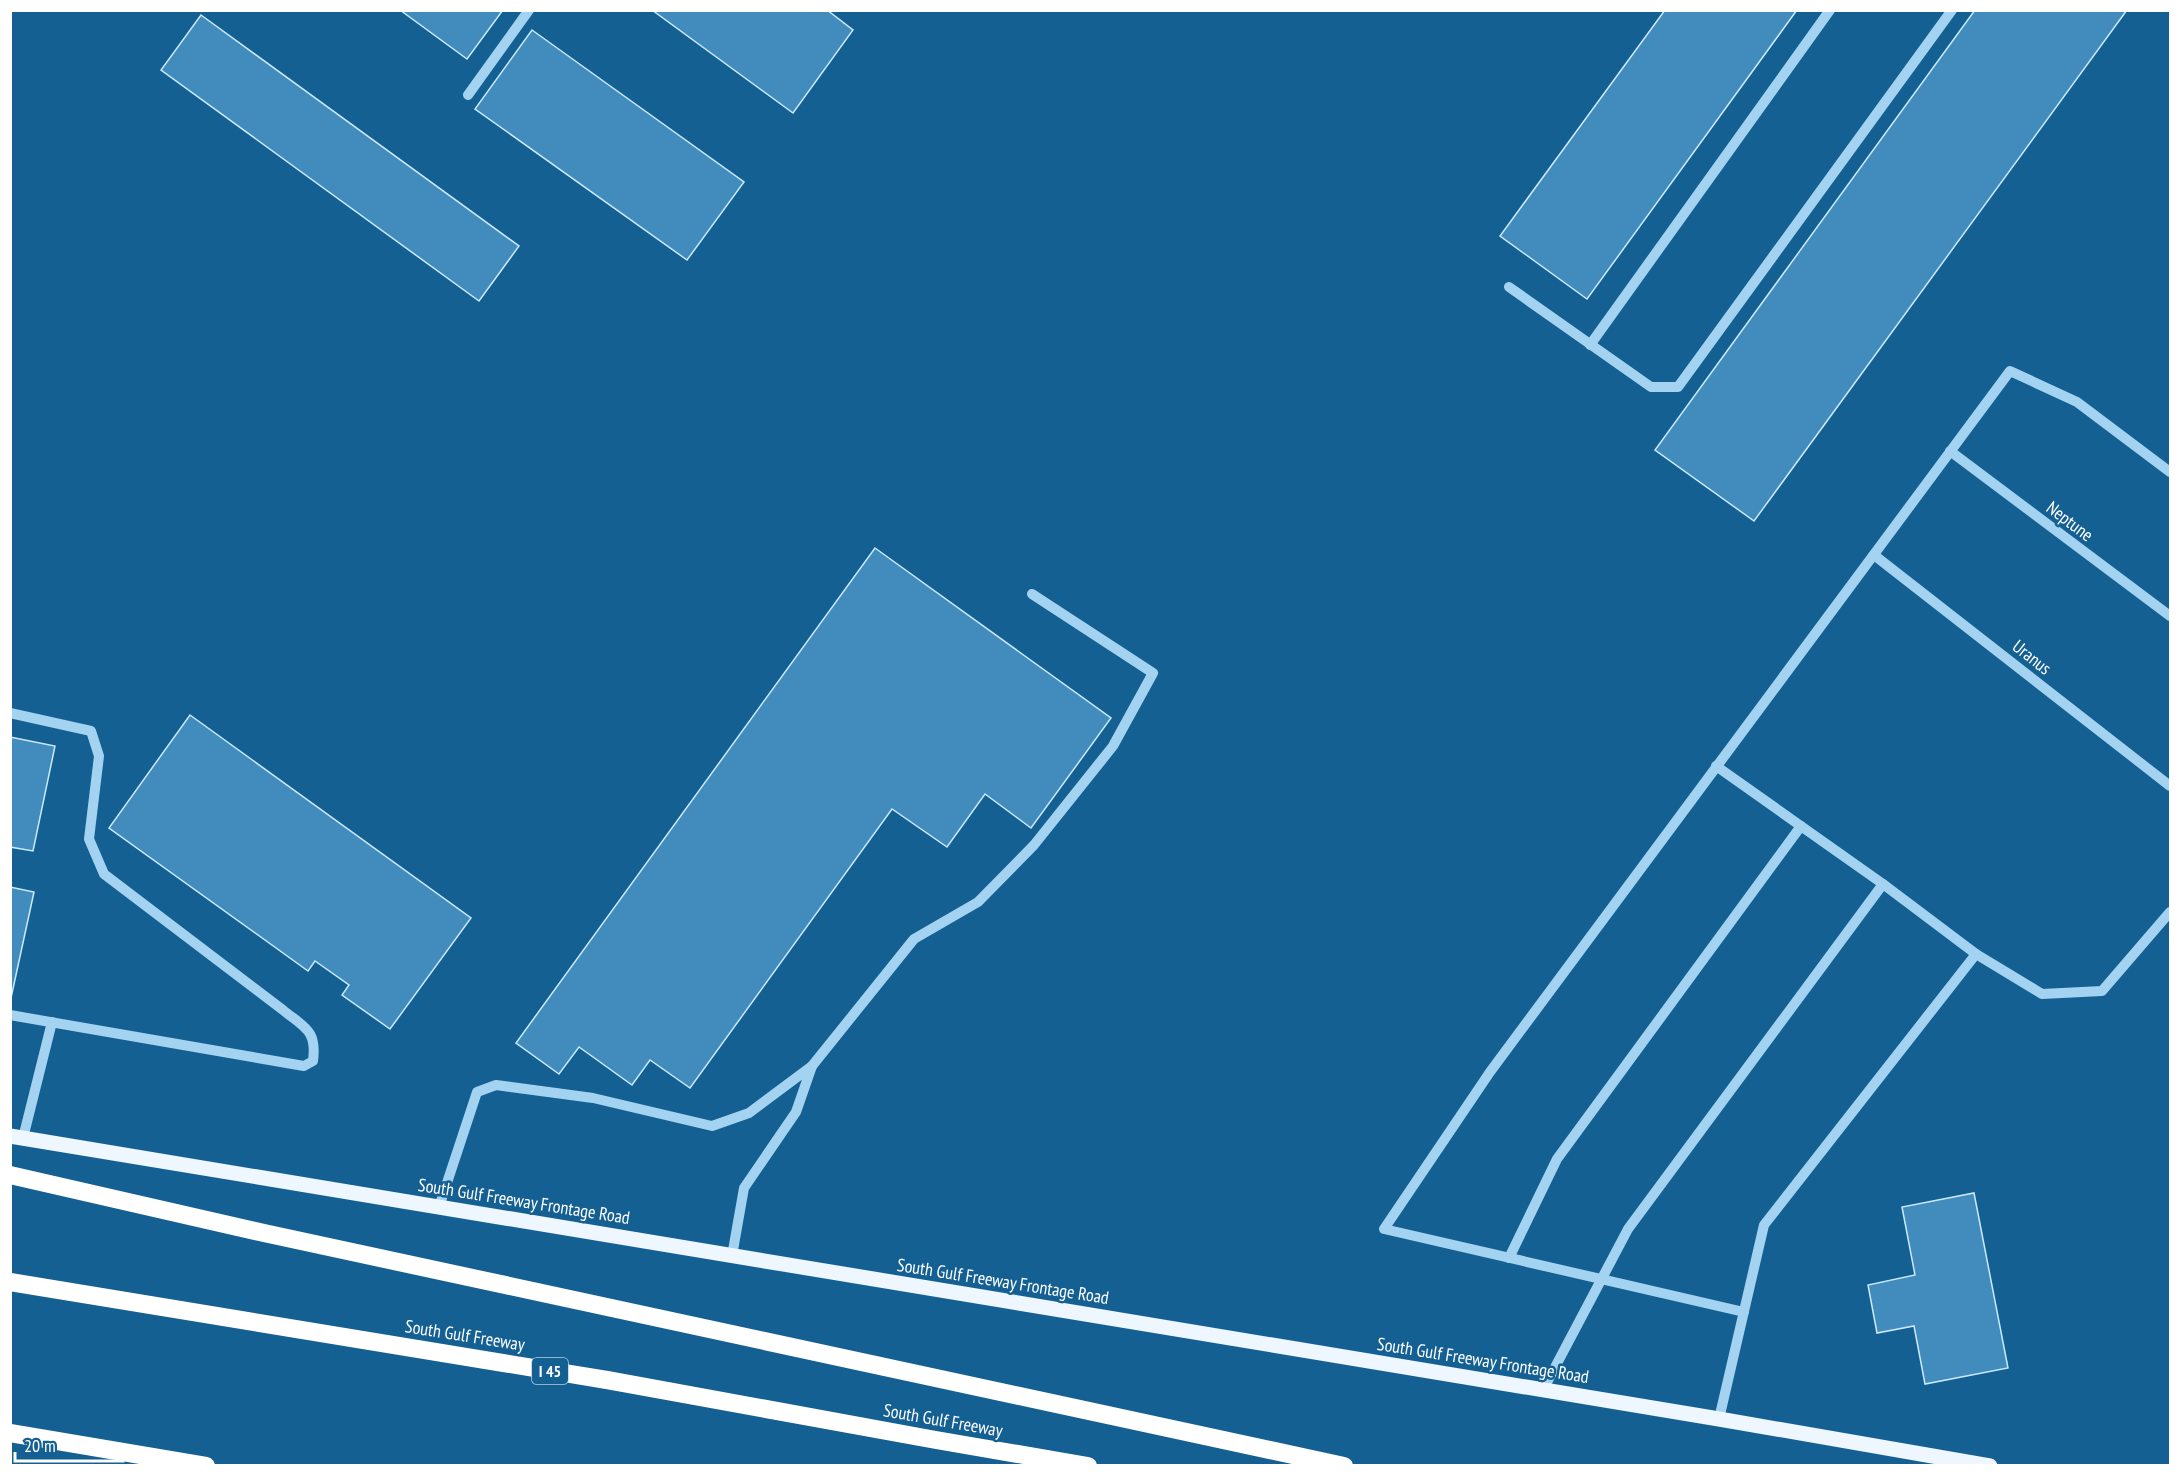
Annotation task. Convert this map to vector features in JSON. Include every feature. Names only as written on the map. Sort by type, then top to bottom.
[{"type":"highway","points":[[10,1175],[264,1233],[1344,1466]]},
{"type":"highway","name":"South Gulf Freeway","points":[[10,1282],[607,1380],[1089,1466]]},
{"type":"highway","points":[[10,1433],[206,1466]]},
{"type":"main road","name":"South Gulf Freeway Frontage Road","points":[[17,1137],[1990,1466]]},
{"type":"street","points":[[468,95],[529,10]]},
{"type":"street","points":[[1590,345],[1830,10]]},
{"type":"street","points":[[1509,287],[1651,387],[1677,387],[1952,10]]},
{"type":"street","points":[[1744,1312],[1384,1229],[1490,1072],[2010,371],[2077,402],[2170,472]]},
{"type":"street","name":"Neptune","points":[[1950,451],[2170,616]]},
{"type":"street","name":"Uranus","points":[[1874,555],[2170,786]]},
{"type":"street","points":[[439,1207],[477,1092],[496,1084],[593,1098],[712,1126],[749,1113],[813,1066],[914,939],[978,902],[1034,845],[1113,746],[1153,673],[1032,594]]},
{"type":"street","points":[[10,713],[91,731],[99,756],[89,839],[104,874],[310,1032],[315,1044],[313,1061],[304,1066],[10,1015]]},
{"type":"street","points":[[1716,766],[1883,884],[1976,954],[2042,994],[2102,991],[2170,912]]},
{"type":"street","points":[[1509,1258],[1557,1159],[1801,826]]},
{"type":"street","points":[[1544,1390],[1628,1229],[1883,884]]},
{"type":"street","points":[[1719,1419],[1764,1225],[1976,954]]},
{"type":"street","points":[[17,1137],[52,1022]]},
{"type":"street","points":[[732,1256],[744,1188],[796,1112],[813,1066]]},
{"type":"building","points":[[400,10],[503,10],[467,59]]},
{"type":"building","points":[[652,10],[827,10],[853,30],[793,113]]},
{"type":"building","points":[[1665,10],[1797,10],[1587,299],[1500,236]]},
{"type":"building","points":[[1975,10],[2127,10],[1754,521],[1655,450]]},
{"type":"building","points":[[201,15],[519,246],[479,301],[161,70]]},
{"type":"building","points":[[532,30],[744,182],[687,260],[475,109]]},
{"type":"building","points":[[875,548],[1111,718],[1031,828],[985,794],[947,847],[892,809],[690,1088],[650,1060],[632,1085],[579,1047],[559,1074],[516,1043]]},
{"type":"building","points":[[190,715],[471,918],[390,1029],[342,995],[349,985],[315,961],[308,971],[109,828]]},
{"type":"building","points":[[10,737],[55,746],[33,851],[10,847]]},
{"type":"building","points":[[10,887],[34,892],[11,998],[10,998]]},
{"type":"building","points":[[1974,1193],[2008,1368],[1925,1384],[1914,1326],[1877,1333],[1868,1285],[1915,1275],[1902,1207]]}]
